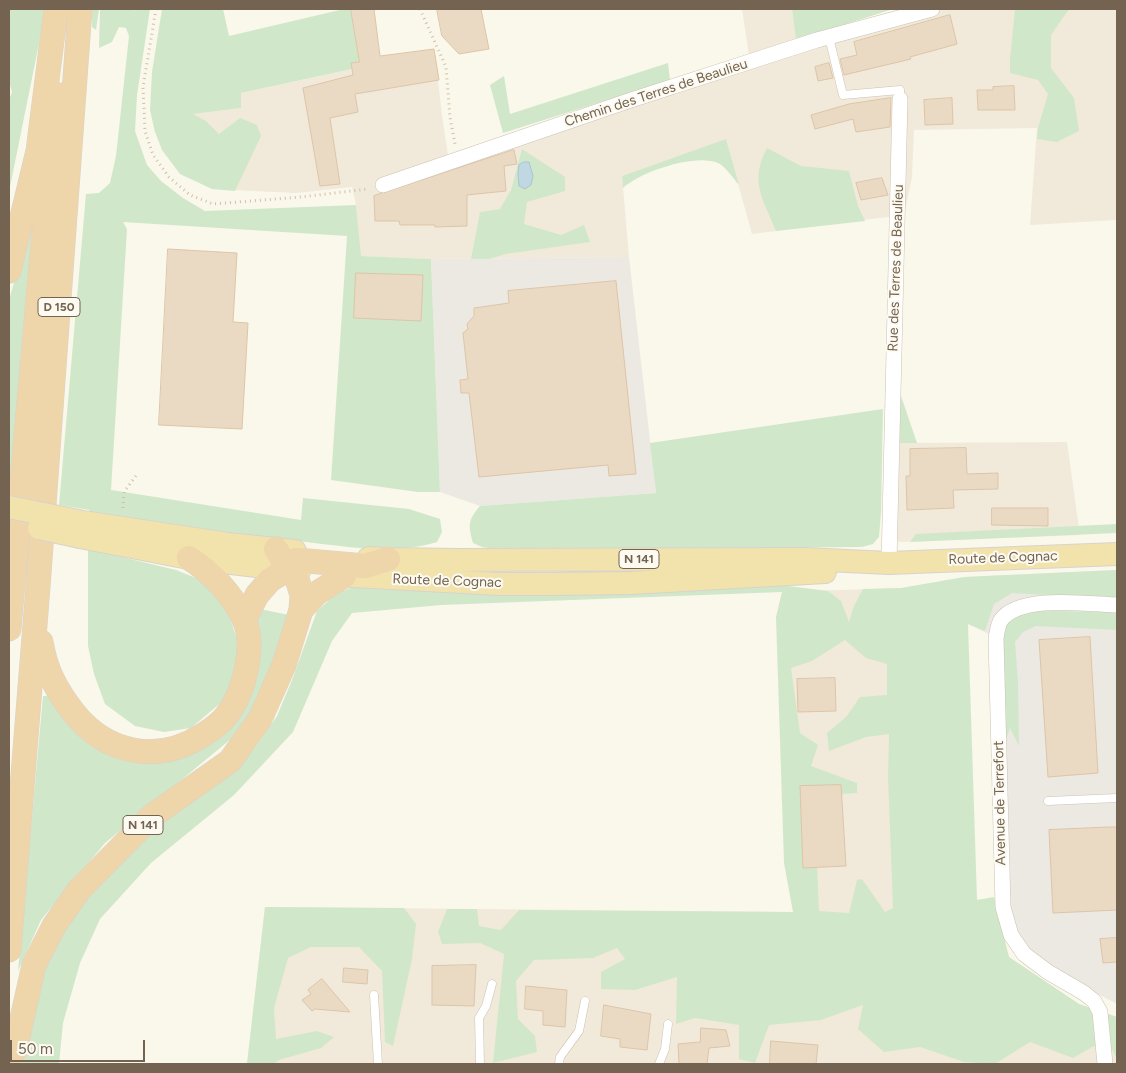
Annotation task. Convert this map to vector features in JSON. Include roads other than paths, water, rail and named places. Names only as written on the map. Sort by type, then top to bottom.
[{"type":"highway","points":[[9,271],[38,151],[56,9]]},
{"type":"highway","name":"D 150","points":[[9,629],[42,242],[77,15]]},
{"type":"highway","name":"D 150","points":[[9,950],[38,587],[77,15]]},
{"type":"highway","points":[[276,549],[288,569],[297,579],[302,595],[301,610]]},
{"type":"highway","points":[[38,587],[41,643],[48,672],[60,695],[92,732],[123,748],[142,752],[160,752],[197,739],[214,728],[226,716],[237,699],[245,678],[248,656],[244,620],[218,581],[203,567],[189,558]]},
{"type":"highway","points":[[244,620],[257,595],[270,580],[288,569],[296,560],[365,566],[388,559]]},
{"type":"highway","name":"N 141","points":[[9,1059],[15,1050],[34,965],[54,926],[78,890],[152,816],[230,761],[260,719],[284,664],[301,610],[317,593],[344,576]]},
{"type":"main road","name":"Route de Cognac","points":[[9,507],[189,558],[344,576],[499,584],[612,583],[820,573],[889,563]]},
{"type":"main road","name":"Route de Cognac","points":[[9,522],[388,559],[805,559],[889,563],[1117,554]]},
{"type":"street","name":"Chemin des Terres de Beaulieu","points":[[383,185],[631,100],[829,37],[932,9]]},
{"type":"street","name":"Rue des Terres de Beaulieu","points":[[889,563],[900,99]]},
{"type":"street","name":"Avenue de Terrefort","points":[[1105,1064],[1100,1012],[1094,1001],[1048,972],[1024,954],[1010,935],[1003,907],[996,638],[1000,620],[1015,608],[1034,603],[1117,605]]},
{"type":"lane","name":"Rue des Terres de Beaulieu","points":[[829,37],[843,95],[900,90],[900,99]]},
{"type":"lane","points":[[1048,801],[1117,798]]},
{"type":"lane","points":[[480,1064],[479,1018],[486,1006],[492,984]]},
{"type":"lane","points":[[374,995],[378,1064]]},
{"type":"lane","points":[[559,1064],[560,1057],[579,1031],[585,1001]]},
{"type":"lane","points":[[658,1064],[665,1049],[668,1024]]},
{"type":"water","points":[[529,162],[533,176],[531,185],[525,189],[519,186],[518,174],[519,165]]}]
